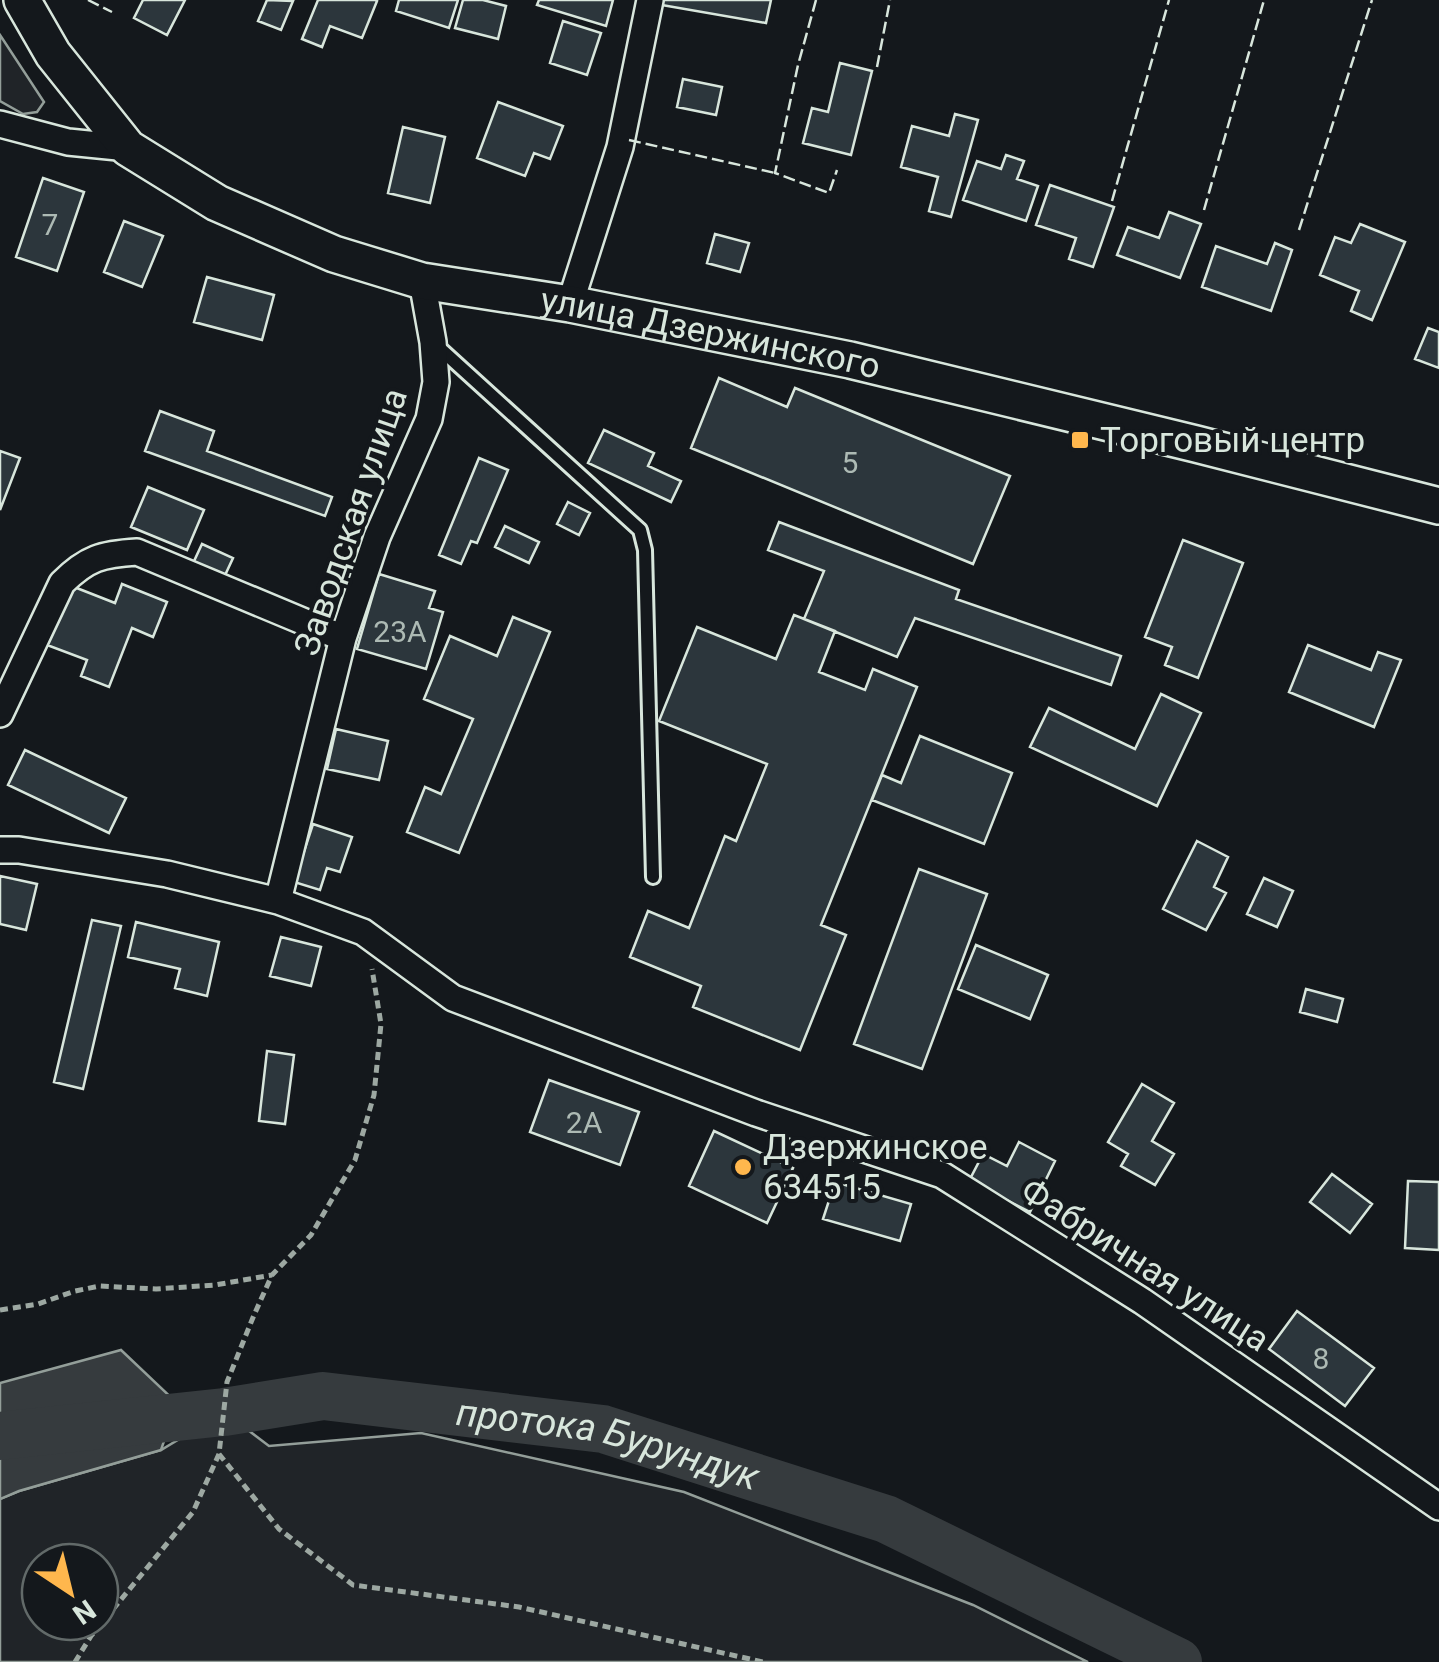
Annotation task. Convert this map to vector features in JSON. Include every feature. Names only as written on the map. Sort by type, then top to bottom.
[{"type":"street","points":[[22,0],[53,54],[128,148]]},
{"type":"street","points":[[570,304],[620,147],[650,0]]},
{"type":"street","name":"улица Дзержинского","points":[[0,124],[68,142],[128,148],[216,204],[334,254],[422,281],[570,304],[850,360],[1439,506]]},
{"type":"street","name":"Заводская улица","points":[[278,901],[343,638],[376,537],[430,419],[436,382],[422,281]]},
{"type":"street","points":[[0,714],[62,583],[78,567],[107,554],[137,552],[343,638]]},
{"type":"street","points":[[0,850],[167,874],[278,901],[363,932]]},
{"type":"street","name":"Фабричная улица","points":[[363,932],[453,998],[756,1113],[942,1174],[1142,1302],[1439,1506]]},
{"type":"lane","points":[[433,342],[640,530],[645,550],[653,877]]},
{"type":"path","points":[[75,1662],[90,1636],[193,1512],[219,1454],[228,1382],[272,1275],[311,1235],[354,1160],[374,1095],[381,1024],[363,932]]},
{"type":"path","points":[[0,1310],[38,1304],[100,1286],[156,1289],[216,1285],[272,1275]]},
{"type":"path","points":[[219,1454],[279,1528],[353,1585],[519,1606],[763,1662]]},
{"type":"shaded area","points":[[0,35],[44,102],[37,112],[23,114],[0,101]]},
{"type":"shaded area","points":[[121,1350],[177,1403],[161,1450],[0,1499],[0,1383]]},
{"type":"shaded area","points":[[224,1412],[269,1446],[421,1433],[684,1492],[973,1605],[1088,1662],[0,1662],[0,1499],[161,1450]]},
{"type":"building","points":[[143,0],[185,0],[167,35],[134,18]]},
{"type":"building","points":[[267,0],[293,1],[281,30],[258,21]]},
{"type":"building","points":[[318,0],[377,1],[362,38],[330,26],[322,47],[302,39]]},
{"type":"building","points":[[399,0],[458,0],[449,28],[396,11]]},
{"type":"building","points":[[463,0],[506,6],[498,39],[455,28]]},
{"type":"building","points":[[539,0],[613,0],[606,26],[537,5]]},
{"type":"building","points":[[657,0],[771,0],[766,23],[656,4]]},
{"type":"building","points":[[563,21],[601,33],[587,75],[550,63]]},
{"type":"building","points":[[840,63],[872,71],[851,155],[803,143],[812,108],[828,112]]},
{"type":"building","points":[[683,79],[722,87],[716,115],[677,107]]},
{"type":"building","points":[[498,102],[563,126],[550,159],[534,153],[525,176],[477,158]]},
{"type":"building","points":[[955,114],[978,120],[951,217],[929,211],[938,177],[901,167],[912,126],[949,136]]},
{"type":"building","points":[[403,127],[445,137],[430,203],[388,193]]},
{"type":"building","points":[[1006,155],[1024,161],[1017,179],[1038,186],[1026,221],[963,200],[977,161],[1001,169]]},
{"type":"building","points":[[43,178],[84,192],[57,271],[16,257]]},
{"type":"building","points":[[1050,185],[1114,207],[1093,267],[1069,259],[1076,238],[1036,225]]},
{"type":"building","points":[[1169,212],[1201,224],[1180,278],[1117,255],[1128,227],[1159,238]]},
{"type":"building","points":[[124,221],[163,236],[142,287],[104,272]]},
{"type":"building","points":[[1360,224],[1405,242],[1372,320],[1351,311],[1359,291],[1320,275],[1335,237],[1351,243]]},
{"type":"building","points":[[715,234],[749,243],[740,272],[707,263]]},
{"type":"building","points":[[1275,243],[1292,250],[1271,311],[1202,287],[1216,246],[1267,264]]},
{"type":"building","points":[[207,277],[274,295],[262,340],[194,322]]},
{"type":"building","points":[[1428,328],[1439,332],[1439,368],[1415,359]]},
{"type":"building","points":[[719,378],[787,407],[795,388],[1010,476],[973,564],[691,448]]},
{"type":"building","points":[[160,411],[214,431],[207,451],[332,497],[325,516],[145,451]]},
{"type":"building","points":[[604,430],[654,453],[648,466],[681,481],[671,502],[588,463]]},
{"type":"building","points":[[0,451],[20,458],[0,510]]},
{"type":"building","points":[[479,458],[508,470],[477,543],[471,541],[461,564],[439,555]]},
{"type":"building","points":[[148,487],[204,510],[187,550],[131,527]]},
{"type":"building","points":[[568,502],[590,513],[579,535],[557,524]]},
{"type":"building","points":[[779,522],[959,590],[956,599],[1121,656],[1111,685],[915,618],[897,657],[804,619],[824,571],[768,550]]},
{"type":"building","points":[[505,526],[539,542],[529,563],[495,547]]},
{"type":"building","points":[[1183,540],[1243,563],[1198,678],[1165,665],[1172,647],[1145,637]]},
{"type":"building","points":[[202,544],[233,558],[220,586],[189,572]]},
{"type":"building","points":[[379,574],[435,591],[429,608],[443,612],[426,669],[357,649]]},
{"type":"building","points":[[122,584],[167,602],[153,637],[132,628],[109,687],[81,676],[87,660],[47,645],[69,585],[115,603]]},
{"type":"building","points":[[794,615],[835,631],[819,672],[865,690],[873,669],[917,687],[821,925],[846,935],[800,1050],[693,1007],[701,986],[630,957],[648,911],[689,928],[725,836],[736,841],[767,764],[659,721],[697,627],[776,659]]},
{"type":"building","points":[[513,617],[550,632],[459,853],[407,832],[425,787],[441,794],[473,719],[424,699],[450,636],[497,656]]},
{"type":"building","points":[[1308,645],[1371,670],[1378,652],[1401,660],[1374,727],[1289,692]]},
{"type":"building","points":[[1161,694],[1201,713],[1157,806],[1030,747],[1049,708],[1135,749]]},
{"type":"building","points":[[336,729],[388,741],[379,780],[327,769]]},
{"type":"building","points":[[920,736],[1012,773],[984,844],[872,800],[882,775],[901,783]]},
{"type":"building","points":[[25,750],[126,798],[109,833],[8,785]]},
{"type":"building","points":[[313,824],[352,837],[340,872],[327,868],[320,890],[294,882]]},
{"type":"building","points":[[1197,841],[1228,857],[1214,887],[1226,893],[1206,930],[1163,909]]},
{"type":"building","points":[[919,869],[987,894],[922,1069],[854,1044]]},
{"type":"building","points":[[0,876],[37,884],[26,930],[0,924]]},
{"type":"building","points":[[1264,878],[1293,891],[1277,927],[1247,914]]},
{"type":"building","points":[[92,920],[121,926],[83,1089],[54,1082]]},
{"type":"building","points":[[136,922],[219,942],[207,996],[175,988],[180,969],[128,957]]},
{"type":"building","points":[[281,937],[321,947],[311,986],[270,976]]},
{"type":"building","points":[[976,945],[1048,975],[1030,1019],[958,989]]},
{"type":"building","points":[[1306,989],[1343,999],[1337,1022],[1300,1012]]},
{"type":"building","points":[[267,1051],[294,1055],[285,1124],[259,1121]]},
{"type":"building","points":[[549,1080],[639,1112],[620,1165],[530,1132]]},
{"type":"building","points":[[1142,1084],[1174,1103],[1152,1141],[1174,1154],[1155,1185],[1121,1166],[1128,1154],[1108,1142]]},
{"type":"building","points":[[714,1131],[793,1168],[767,1223],[689,1186]]},
{"type":"building","points":[[1019,1142],[1055,1161],[1030,1212],[969,1181],[983,1154],[1007,1166]]},
{"type":"building","points":[[1332,1174],[1372,1204],[1350,1233],[1310,1202]]},
{"type":"building","points":[[1408,1181],[1439,1182],[1439,1250],[1405,1248]]},
{"type":"building","points":[[835,1182],[911,1204],[900,1241],[823,1219]]},
{"type":"building","points":[[1297,1311],[1374,1368],[1345,1406],[1269,1349]]},
{"type":"waterway","name":"протока Бурундук","points":[[0,1436],[224,1412],[323,1396],[603,1429],[886,1519],[1178,1662]]},
{"type":"fence","points":[[88,0],[112,12]]},
{"type":"fence","points":[[816,0],[775,173],[829,193],[837,170]]},
{"type":"fence","points":[[877,67],[890,0]]},
{"type":"fence","points":[[1112,201],[1169,0]]},
{"type":"fence","points":[[1204,210],[1264,0]]},
{"type":"fence","points":[[1299,230],[1372,0]]},
{"type":"fence","points":[[629,140],[775,173]]},
{"type":"place","name":"Торговый центр","points":[[1080,440]]},
{"type":"place","name":"Дзержинское 634515","points":[[743,1167]]}]
